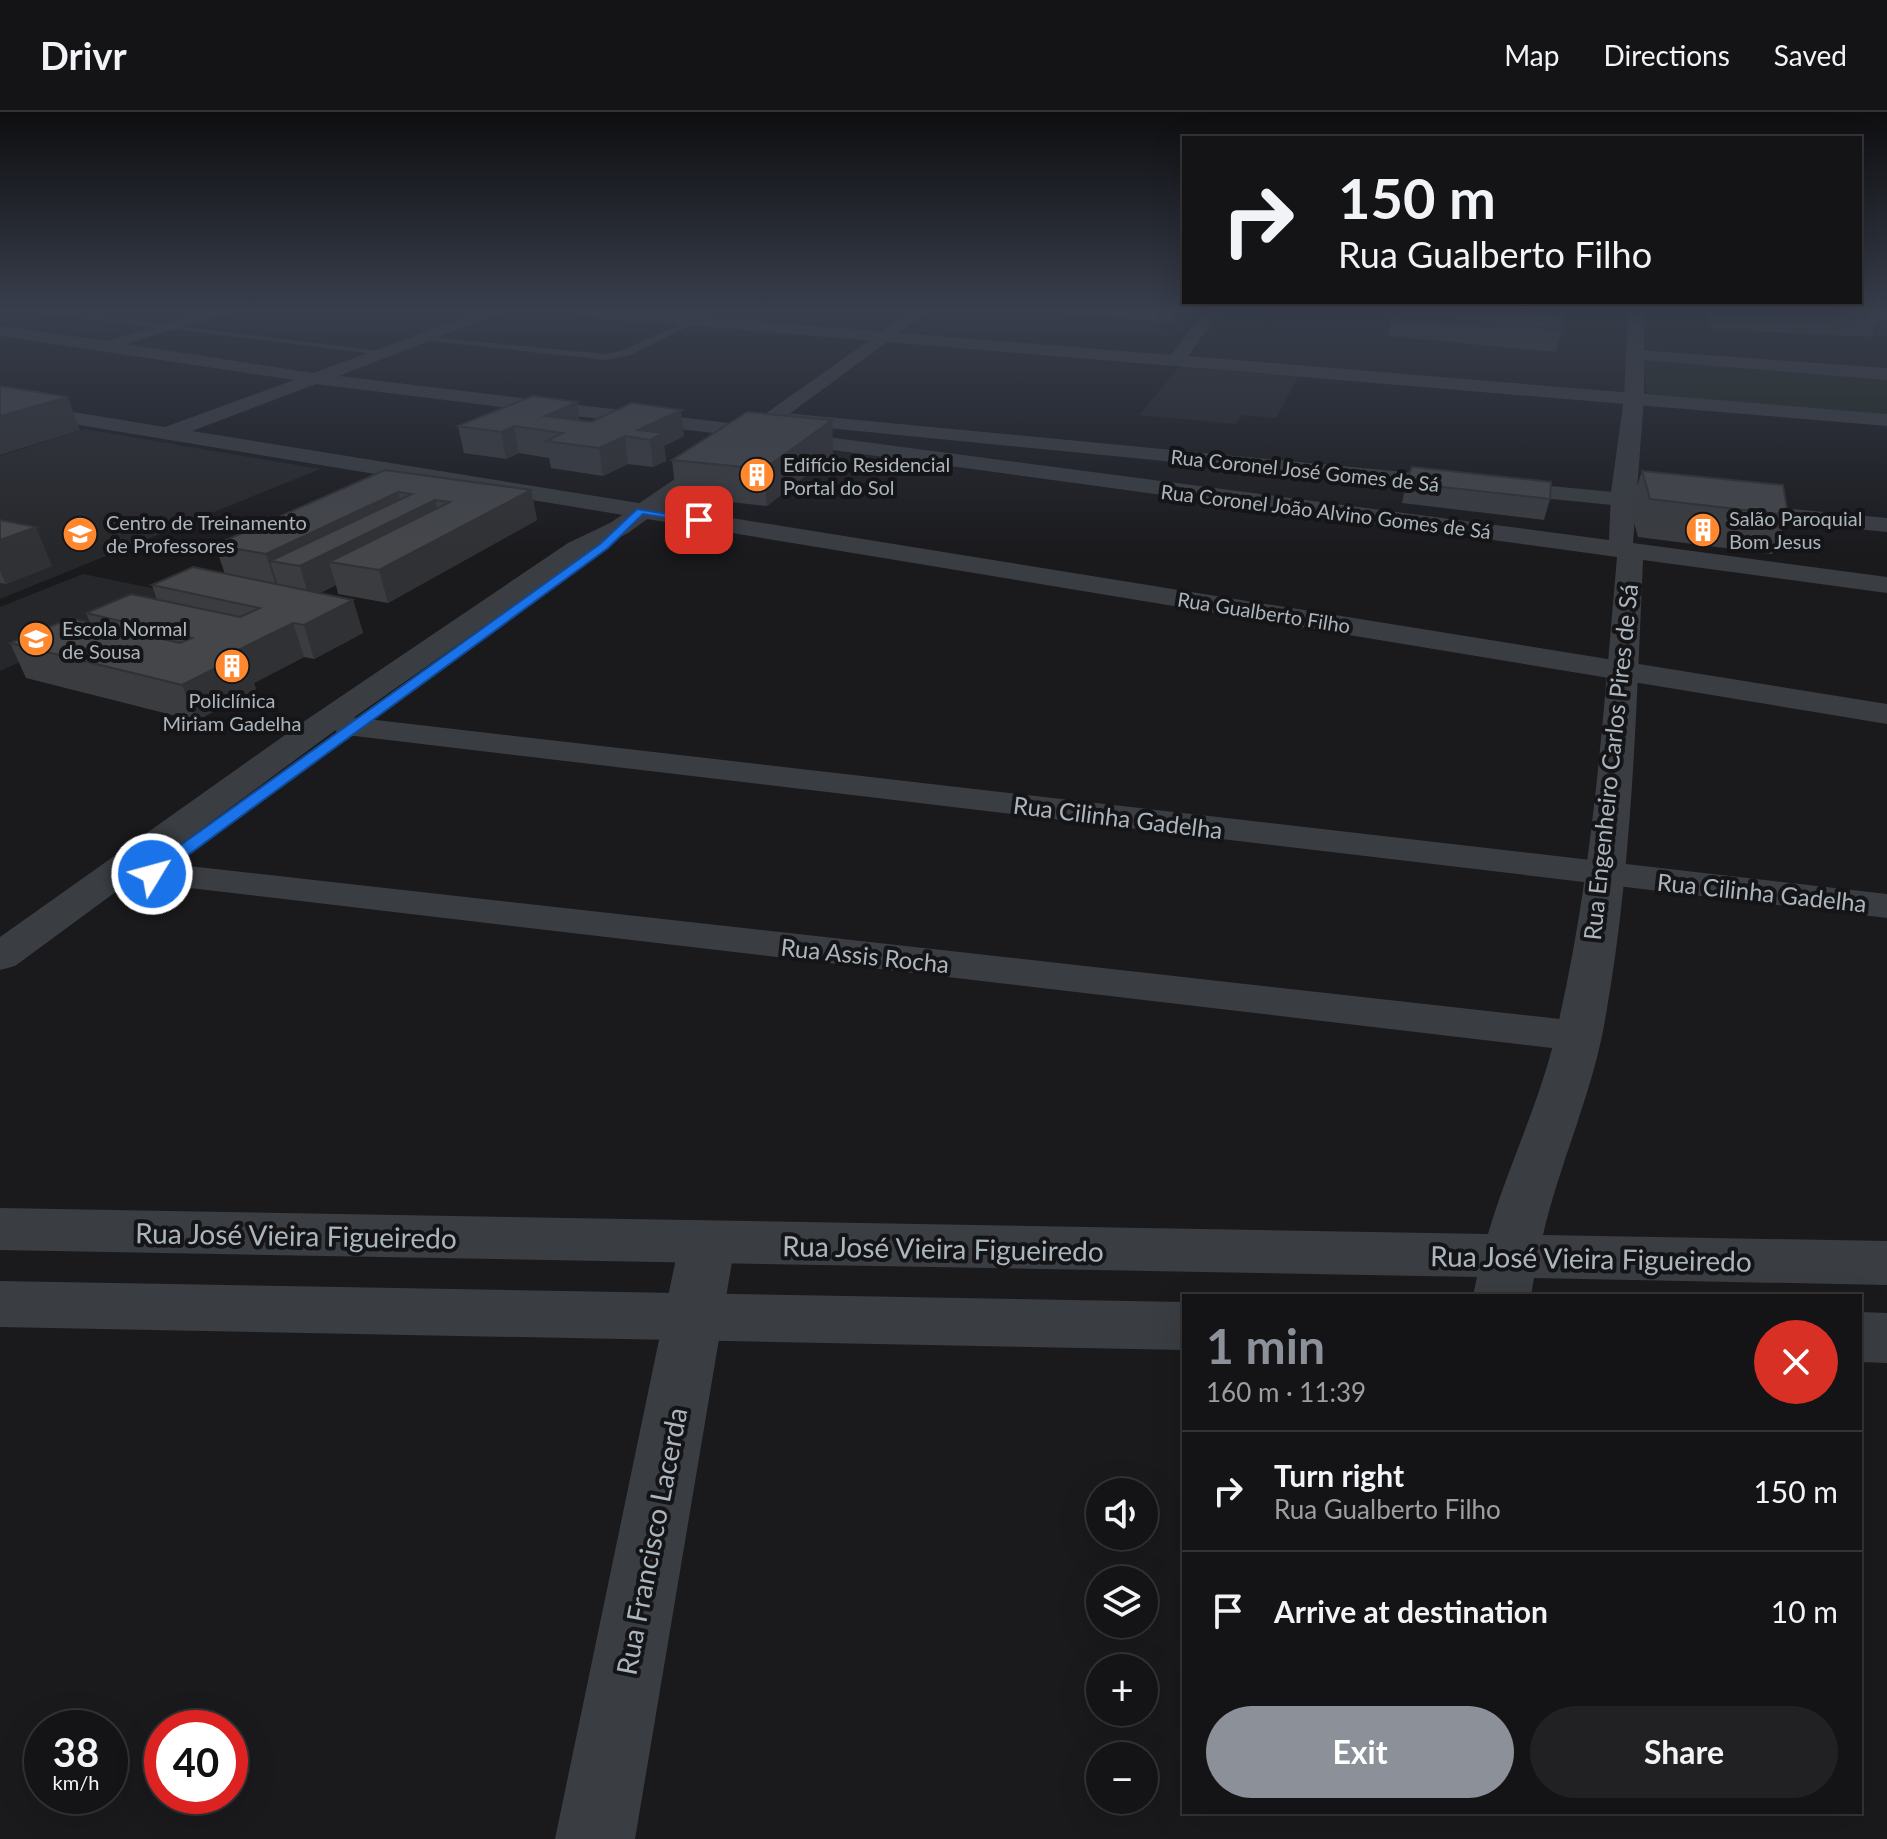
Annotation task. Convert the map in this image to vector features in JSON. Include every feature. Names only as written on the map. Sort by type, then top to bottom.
[{"type":"street","points":[[166,433],[275,392]]},
{"type":"street","points":[[457,392],[763,425]]},
{"type":"street","points":[[0,957],[321,725],[582,546],[639,512],[809,392]]},
{"type":"street","points":[[1557,392],[1887,420]]},
{"type":"street","name":"Rua Engenheiro Carlos Pires de Sá","points":[[1505,1276],[1578,1036],[1604,874],[1622,661],[1636,548],[1622,496],[1634,392]]},
{"type":"street","points":[[1875,392],[1887,410]]},
{"type":"street","points":[[0,393],[405,458],[639,512]]},
{"type":"street","points":[[0,406],[639,512]]},
{"type":"street","name":"Rua Coronel João Alvino Gomes de Sá","points":[[763,425],[1020,467],[1574,539],[1887,585]]},
{"type":"street","name":"Rua Coronel José Gomes de Sá","points":[[763,425],[1887,516]]},
{"type":"street","points":[[276,452],[304,442]]},
{"type":"street","points":[[378,468],[405,458]]},
{"type":"street","name":"Rua Coronel José Gomes de Sá","points":[[1622,496],[1887,525]]},
{"type":"street","points":[[0,982],[604,546],[639,512]]},
{"type":"street","name":"Rua Gualberto Filho","points":[[639,512],[826,532],[1622,661],[1887,714]]},
{"type":"street","name":"Rua Coronel João Alvino Gomes de Sá","points":[[1636,548],[1887,575]]},
{"type":"street","name":"Rua Gualberto Filho","points":[[1622,661],[1887,693]]},
{"type":"street","name":"Rua Cilinha Gadelha","points":[[350,727],[1887,906]]},
{"type":"street","name":"Rua Assis Rocha","points":[[152,874],[1578,1036]]},
{"type":"street","name":"Rua José Vieira Figueiredo","points":[[0,1229],[707,1244],[1505,1276],[1887,1263]]},
{"type":"street","name":"Rua Francisco Lacerda","points":[[595,1839],[707,1244]]},
{"type":"street","points":[[0,1304],[1182,1326]]},
{"type":"street","points":[[1862,1337],[1887,1338]]},
{"type":"shaded area","points":[[1159,392],[1290,392],[1276,418],[1242,415],[1236,424],[1139,415]]},
{"type":"shaded area","points":[[1647,392],[1887,392],[1887,417],[1648,397]]},
{"type":"shaded area","name":"Centro de Treinamento de Professores","points":[[84,429],[320,469],[0,599],[0,456]]},
{"type":"shaded area","name":"Escola Normal de Sousa","points":[[83,574],[176,593],[0,671],[0,607]]},
{"type":"building","points":[[0,392],[35,392],[68,397],[0,416]]},
{"type":"building","points":[[533,396],[577,402],[545,416],[591,422],[632,403],[681,410],[638,430],[663,433],[650,440],[625,436],[599,448],[546,441],[563,433],[514,426],[501,432],[458,426]]},
{"type":"building","points":[[747,412],[832,420],[764,469],[672,460]]},
{"type":"building","points":[[1412,467],[1551,482],[1550,499],[1406,483]]},
{"type":"building","points":[[385,470],[531,490],[379,570],[329,562],[450,502],[435,500],[300,566],[270,561],[412,494],[398,492],[266,554],[215,545]]},
{"type":"building","points":[[1642,471],[1783,485],[1788,515],[1650,499]]},
{"type":"building","points":[[0,520],[36,527],[0,540]]},
{"type":"building","points":[[193,567],[353,600],[304,625],[293,623],[234,652],[244,654],[182,685],[10,643],[70,618],[180,643],[192,638],[86,613],[131,594],[240,617],[260,608],[152,585]]},
{"type":"place","name":"Edifício Residencial Portal do Sol","points":[[757,475]]},
{"type":"place","name":"Salão Paroquial Bom Jesus","points":[[1703,530]]},
{"type":"place","name":"Centro de Treinamento de Professores","points":[[80,534]]},
{"type":"place","name":"Escola Normal de Sousa","points":[[36,639]]},
{"type":"place","name":"Policlínica Miriam Gadelha","points":[[232,666]]},
{"type":"route","points":[[152,874],[350,727],[604,546],[619,528],[641,511],[699,520]]}]
